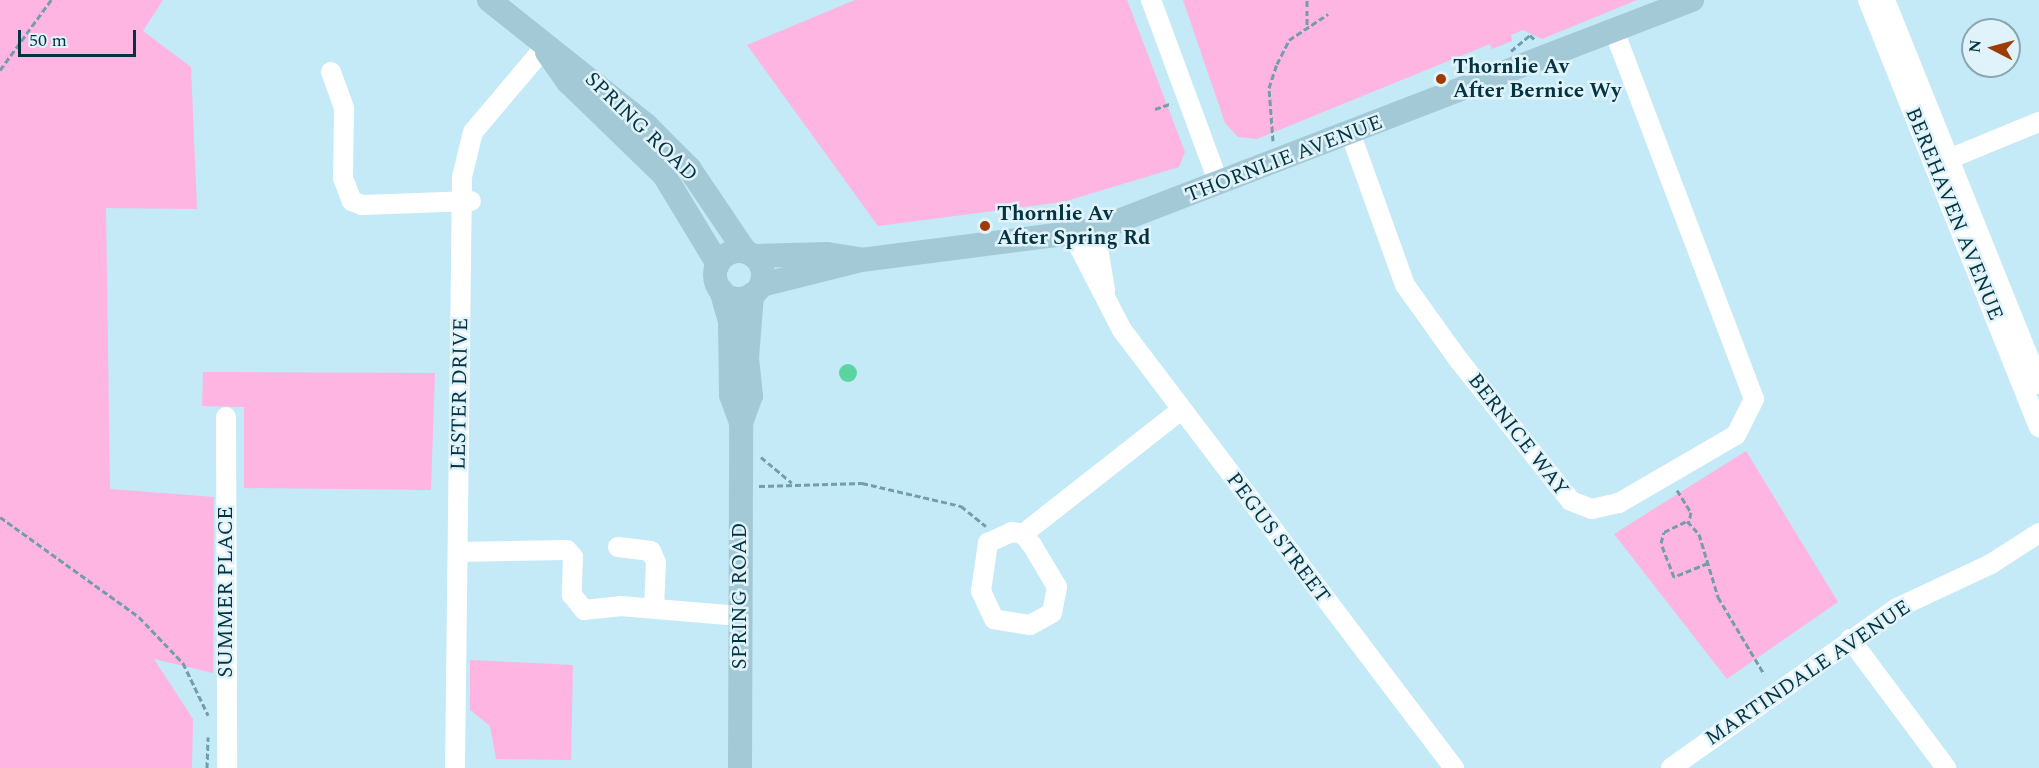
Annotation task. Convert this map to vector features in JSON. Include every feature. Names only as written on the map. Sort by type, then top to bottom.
[{"type":"main road","name":"SPRING ROAD","points":[[489,0],[544,48],[580,68],[689,168],[763,269],[757,290],[747,358],[751,396],[741,423]]},
{"type":"main road","name":"THORNLIE AVENUE","points":[[757,290],[861,260],[1084,232],[1351,135],[1692,0]]},
{"type":"main road","name":"SPRING ROAD","points":[[544,48],[568,82],[664,175],[718,264],[721,290],[730,321],[731,395],[741,423],[740,768]]},
{"type":"main road","points":[[718,264],[729,253],[750,254]]},
{"type":"main road","name":"THORNLIE AVENUE","points":[[750,254],[827,254],[861,260]]},
{"type":"main road","points":[[721,290],[732,297],[757,290]]},
{"type":"street","points":[[1151,0],[1219,184]]},
{"type":"street","name":"BEREHAVEN AVENUE","points":[[1868,0],[1941,162],[2034,382],[2034,403],[2039,427]]},
{"type":"street","name":"BEREHAVEN AVENUE","points":[[1885,0],[1941,162]]},
{"type":"street","name":"BERNICE WAY","points":[[1351,135],[1405,285],[1445,340],[1560,491],[1586,508],[1619,503],[1736,435],[1755,399],[1614,30]]},
{"type":"street","name":"LESTER DRIVE","points":[[455,768],[466,201],[473,132],[544,48]]},
{"type":"street","points":[[331,72],[344,108],[343,178],[352,201],[362,205],[466,201]]},
{"type":"street","points":[[1941,162],[2039,122]]},
{"type":"street","name":"PEGUS STREET","points":[[1084,232],[1107,305],[1180,411],[1454,768]]},
{"type":"street","points":[[1023,534],[1058,595],[1046,618],[1015,626],[994,619],[981,591],[983,556],[996,535],[1023,534],[1180,411]]},
{"type":"street","name":"SUMMER PLACE","points":[[226,417],[227,768]]},
{"type":"street","name":"MARTINDALE AVENUE","points":[[1671,768],[1850,639],[2039,533]]},
{"type":"street","name":"MARTINDALE AVENUE","points":[[2012,548],[2039,544]]},
{"type":"street","points":[[618,547],[651,551],[656,563],[654,607]]},
{"type":"street","points":[[458,552],[567,550],[573,557],[572,595],[584,610],[654,607],[740,616]]},
{"type":"street","points":[[1850,639],[1946,768]]},
{"type":"path","points":[[0,70],[51,0]]},
{"type":"path","points":[[1307,0],[1307,25]]},
{"type":"path","points":[[1276,148],[1271,82],[1283,50],[1307,25],[1328,15]]},
{"type":"path","points":[[1155,109],[1176,101]]},
{"type":"path","points":[[758,454],[795,484]]},
{"type":"path","points":[[1671,480],[1691,512],[1689,522],[1705,545],[1718,597],[1764,674]]},
{"type":"path","points":[[758,486],[862,483],[961,506],[996,535]]},
{"type":"path","points":[[0,517],[139,617],[183,663],[208,715],[207,768]]},
{"type":"path","points":[[1689,522],[1678,523],[1661,537],[1671,573],[1684,578],[1708,563]]},
{"type":"shaded area","points":[[0,0],[163,0],[143,31],[191,67],[197,209],[106,208],[110,489],[214,497],[213,673],[154,659],[193,719],[192,768],[0,768]]},
{"type":"shaded area","points":[[855,0],[1127,0],[1185,152],[1179,167],[1063,202],[878,226],[747,45]]},
{"type":"shaded area","points":[[1183,0],[1637,0],[1542,39],[1523,30],[1511,35],[1512,41],[1492,49],[1490,44],[1257,139],[1238,137],[1225,123]]},
{"type":"shaded area","points":[[848,364],[854,367],[857,373],[854,379],[848,382],[842,379],[839,373],[842,367]]},
{"type":"shaded area","points":[[203,372],[435,373],[431,490],[244,488],[244,407],[202,406]]},
{"type":"shaded area","points":[[1746,451],[1838,602],[1727,679],[1614,534]]},
{"type":"shaded area","points":[[470,660],[573,665],[571,760],[496,759],[490,726],[470,710]]},
{"type":"place","name":"Thornlie Av After Bernice Wy","points":[[1441,79]]},
{"type":"place","name":"Thornlie Av After Spring Rd","points":[[985,226]]}]
